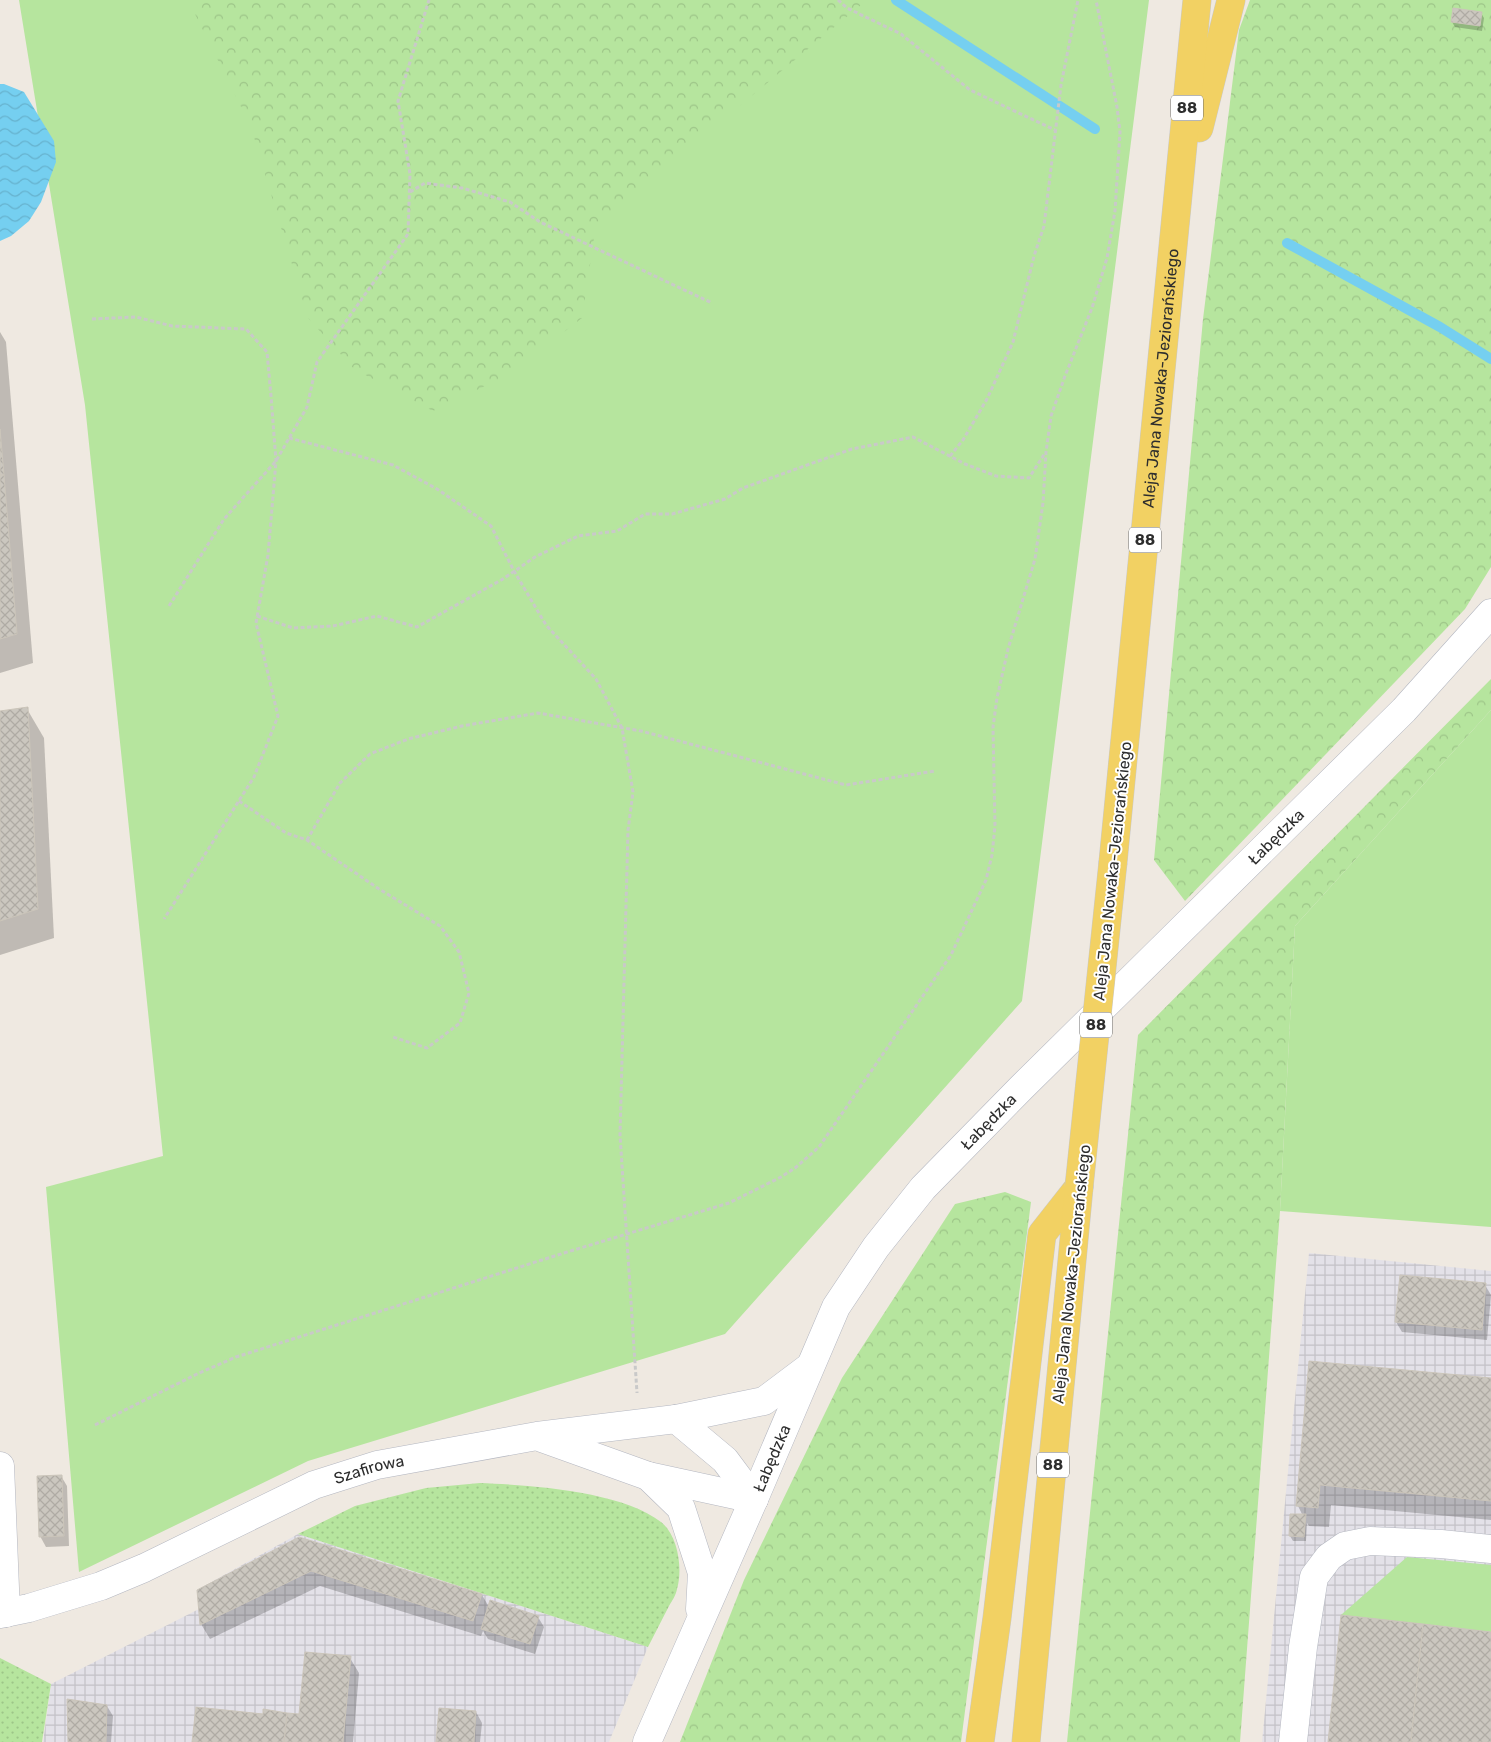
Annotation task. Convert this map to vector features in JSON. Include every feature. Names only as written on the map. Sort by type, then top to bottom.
[{"type":"main road","name":"Aleja Jana Nowaka-Jeziorańskiego","points":[[1026,1742],[1197,0]]},
{"type":"main road","points":[[1177,217],[1231,0]]},
{"type":"main road","points":[[980,1742],[998,1608],[1042,1234],[1079,1187]]},
{"type":"street","name":"Łabędzka","points":[[646,1742],[754,1499],[836,1307],[876,1247],[923,1188],[1404,710],[1491,614]]},
{"type":"street","name":"Szafirowa","points":[[3,1613],[29,1608],[101,1586],[144,1568],[314,1485],[376,1465],[537,1436],[676,1419],[764,1401],[809,1367]]},
{"type":"street","points":[[676,1419],[725,1460],[754,1499]]},
{"type":"street","points":[[537,1436],[648,1476],[754,1499]]},
{"type":"street","points":[[0,1466],[3,1613]]},
{"type":"street","points":[[648,1476],[681,1508],[702,1573],[700,1622]]},
{"type":"street","points":[[1293,1742],[1303,1647],[1314,1577],[1328,1557],[1345,1546],[1370,1541],[1441,1544],[1491,1549]]},
{"type":"path","points":[[169,606],[224,519],[276,461],[307,407],[317,362],[408,234],[410,174],[398,101],[429,0]]},
{"type":"path","points":[[838,0],[847,8],[901,34],[970,90],[1055,130]]},
{"type":"path","points":[[950,456],[963,440],[987,399],[1013,342],[1034,256],[1044,226],[1061,85],[1078,0]]},
{"type":"path","points":[[95,1425],[197,1374],[236,1357],[729,1203],[796,1168],[819,1147],[951,955],[986,880],[992,855],[995,816],[993,727],[997,698],[1008,649],[1035,559],[1043,503],[1046,452],[1051,416],[1064,376],[1092,308],[1107,258],[1115,210],[1120,132],[1117,106],[1096,0]]},
{"type":"path","points":[[410,192],[425,183],[462,188],[510,202],[540,222],[712,303]]},
{"type":"path","points":[[92,319],[136,317],[172,326],[246,329],[268,352],[276,461],[268,555],[256,623],[278,716],[254,778],[164,919]]},
{"type":"path","points":[[258,616],[293,628],[333,626],[377,616],[417,627],[535,557],[578,536],[617,531],[645,514],[672,514],[725,499],[743,488],[852,449],[912,437],[965,464],[996,476],[1029,478],[1046,452]]},
{"type":"path","points":[[289,438],[393,465],[437,489],[491,526],[514,571],[546,625],[596,678],[622,728],[633,792],[628,830],[620,1135],[637,1394]]},
{"type":"path","points":[[307,840],[340,783],[370,754],[408,739],[462,726],[538,713],[641,731],[846,785],[935,771]]},
{"type":"path","points":[[239,801],[286,833],[307,840],[379,889],[440,926],[459,952],[468,993],[460,1022],[427,1048],[393,1037]]},
{"type":"shaded area","points":[[1309,1253],[1491,1271],[1491,1742],[1262,1742]]},
{"type":"shaded area","points":[[298,1534],[648,1647],[609,1742],[43,1742],[51,1684],[199,1609],[197,1590]]},
{"type":"green space","points":[[19,0],[1149,0],[1022,1001],[725,1334],[308,1461],[79,1572],[46,1187],[163,1156],[85,405]]},
{"type":"green space","points":[[188,0],[867,0],[596,225],[582,318],[510,374],[433,411],[354,369],[308,318],[251,127]]},
{"type":"green space","points":[[1250,0],[1491,0],[1491,567],[1465,609],[1185,901],[1154,860],[1203,319],[1239,30]]},
{"type":"green space","points":[[1491,679],[1491,710],[1295,926],[1280,1211],[1240,1742],[1067,1742],[1138,1035]]},
{"type":"green space","points":[[1491,710],[1491,1227],[1280,1211],[1295,926]]},
{"type":"green space","points":[[1005,1192],[1031,1202],[961,1742],[680,1742],[744,1580],[842,1378],[955,1204]]},
{"type":"green space","points":[[480,1483],[549,1488],[600,1497],[623,1503],[661,1522],[672,1535],[678,1553],[679,1581],[675,1596],[648,1647],[298,1534],[355,1506],[426,1488]]},
{"type":"green space","points":[[1407,1557],[1491,1565],[1491,1632],[1341,1615]]},
{"type":"green space","points":[[0,1658],[51,1684],[42,1742],[0,1742]]},
{"type":"water","points":[[0,84],[24,92],[54,141],[56,162],[41,202],[29,221],[11,236],[0,241]]},
{"type":"building","points":[[1453,8],[1482,12],[1480,26],[1451,22]]},
{"type":"building","points":[[0,429],[4,475],[0,475]]},
{"type":"building","points":[[0,475],[4,475],[17,634],[0,639]]},
{"type":"building","points":[[28,707],[38,909],[0,921],[0,711]]},
{"type":"building","points":[[1400,1275],[1486,1283],[1482,1330],[1395,1322]]},
{"type":"building","points":[[1309,1361],[1491,1378],[1491,1501],[1320,1485],[1318,1508],[1296,1506]]},
{"type":"building","points":[[62,1475],[64,1536],[39,1537],[37,1476]]},
{"type":"building","points":[[1290,1514],[1306,1514],[1304,1537],[1289,1536]]},
{"type":"building","points":[[299,1537],[482,1594],[473,1621],[311,1571],[200,1625],[197,1590]]},
{"type":"building","points":[[490,1600],[539,1616],[530,1644],[481,1629]]},
{"type":"building","points":[[1341,1615],[1423,1624],[1411,1742],[1328,1742]]},
{"type":"building","points":[[1423,1624],[1491,1632],[1491,1742],[1411,1742]]},
{"type":"building","points":[[305,1652],[351,1656],[343,1742],[284,1742],[287,1713],[299,1714]]},
{"type":"building","points":[[67,1699],[107,1705],[106,1742],[68,1742]]},
{"type":"building","points":[[196,1707],[263,1714],[263,1709],[287,1713],[284,1742],[192,1742]]},
{"type":"building","points":[[439,1708],[476,1711],[474,1742],[436,1742]]},
{"type":"waterway","points":[[896,0],[1095,129]]},
{"type":"waterway","points":[[1287,243],[1440,327],[1491,359]]}]
